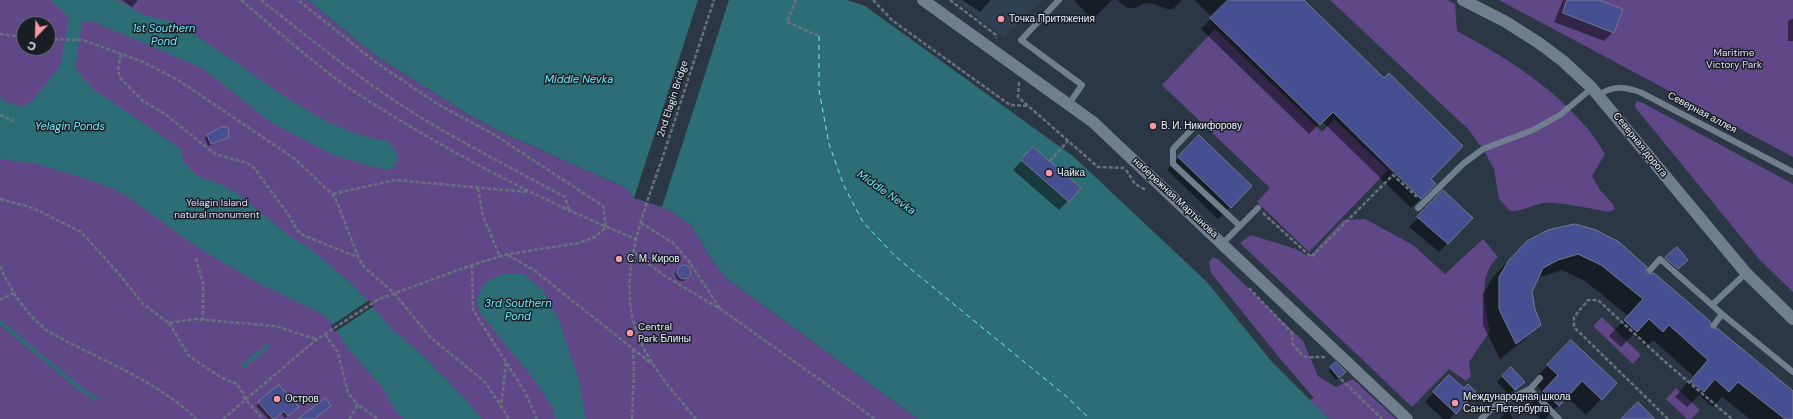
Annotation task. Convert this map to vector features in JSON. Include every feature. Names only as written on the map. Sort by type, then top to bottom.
[{"type":"street","name":"набережная Мартынова","points":[[923,0],[1093,122],[1407,419]]},
{"type":"street","name":"Северная дорога","points":[[1464,0],[1506,22],[1539,43],[1563,61],[1596,91],[1746,273],[1793,319]]},
{"type":"lane","points":[[1059,0],[1021,40],[1082,85],[1069,104]]},
{"type":"lane","name":"Северная аллея","points":[[1418,208],[1463,164],[1483,149],[1533,130],[1560,115],[1596,91],[1619,87],[1640,92],[1793,172]]},
{"type":"lane","points":[[1192,129],[1173,149],[1173,164],[1240,226]]},
{"type":"lane","points":[[1223,244],[1258,208]]},
{"type":"lane","points":[[1650,270],[1660,259],[1722,314],[1793,372]]},
{"type":"lane","points":[[1712,305],[1746,273]]},
{"type":"lane","points":[[1714,325],[1722,314]]},
{"type":"lane","points":[[1481,419],[1496,405],[1530,389],[1540,378]]},
{"type":"lane","points":[[1530,389],[1559,419]]},
{"type":"path","points":[[240,0],[347,86],[448,149],[530,192],[636,239]]},
{"type":"path","points":[[261,0],[323,49],[401,105],[492,158],[565,197],[569,210]]},
{"type":"path","points":[[298,0],[374,61],[439,105],[495,135],[586,193],[603,206],[606,227]]},
{"type":"path","name":"2nd Elagin Bridge","points":[[655,366],[638,336],[633,320],[630,287],[633,252],[714,0]]},
{"type":"path","points":[[796,0],[787,22],[819,36]]},
{"type":"path","points":[[873,0],[893,21],[1010,106],[1029,106]]},
{"type":"path","points":[[0,34],[16,36]]},
{"type":"path","points":[[56,40],[83,40],[144,62],[178,80],[295,158],[335,197],[358,257],[365,268],[394,293],[430,337],[485,382],[509,419]]},
{"type":"path","points":[[121,54],[118,70],[120,78],[143,101],[164,114],[215,154],[247,163],[254,168],[288,214],[297,230],[303,235],[358,257]]},
{"type":"path","points":[[1018,97],[1098,167],[1132,168]]},
{"type":"path","points":[[0,115],[14,121]]},
{"type":"path","points":[[1050,161],[1068,141]]},
{"type":"path","points":[[1125,168],[1135,184],[1151,192]]},
{"type":"path","points":[[1258,208],[1311,257],[1393,175],[1417,197],[1422,192]]},
{"type":"path","points":[[333,194],[395,180],[530,192]]},
{"type":"path","points":[[478,188],[483,216],[500,257]]},
{"type":"path","points":[[0,199],[33,208],[81,232],[120,275],[143,304],[169,324],[189,356],[222,378],[236,384],[243,393],[245,399],[263,419]]},
{"type":"path","points":[[642,223],[674,243],[688,260],[722,310]]},
{"type":"path","points":[[223,419],[317,340],[371,303],[394,293],[472,265],[508,254],[579,243],[595,237],[606,227]]},
{"type":"path","points":[[633,252],[665,276],[722,310],[875,419]]},
{"type":"path","points":[[508,254],[534,270],[655,366],[696,419]]},
{"type":"path","points":[[196,258],[203,284],[203,320]]},
{"type":"path","points":[[472,265],[472,310],[525,392],[537,419]]},
{"type":"path","points":[[0,266],[14,293],[32,318],[46,330],[144,382],[186,410],[196,419]]},
{"type":"path","points":[[1247,286],[1291,332],[1293,336],[1292,343],[1304,357],[1309,359],[1327,358]]},
{"type":"path","points":[[0,300],[14,293]]},
{"type":"path","points":[[1668,419],[1574,327],[1574,317],[1588,300],[1598,300],[1663,360],[1732,419]]},
{"type":"path","points":[[169,324],[194,319],[275,326],[317,340]]},
{"type":"path","points":[[325,334],[338,353],[348,392],[358,405],[378,419]]},
{"type":"path","points":[[632,419],[634,371],[633,349]]},
{"type":"path","points":[[501,406],[506,363]]},
{"type":"path","points":[[1341,379],[1382,419]]},
{"type":"path","points":[[349,419],[358,405]]},
{"type":"shaded area","name":"Точка Притяжения","points":[[955,0],[1042,0],[1004,37]]},
{"type":"green space","name":"Yelagin Island natural monument","points":[[0,0],[308,0],[375,55],[466,113],[499,131],[626,188],[634,198],[669,210],[690,224],[716,266],[726,278],[918,419],[0,419]]},
{"type":"green space","points":[[1330,0],[1447,0],[1455,4],[1457,31],[1526,72],[1556,97],[1591,132],[1605,154],[1592,176],[1600,190],[1613,204],[1615,209],[1609,212],[1556,203],[1543,203],[1510,211],[1499,199],[1494,169],[1483,149],[1468,129]]},
{"type":"green space","name":"Maritime Victory Park","points":[[1499,0],[1793,0],[1793,157],[1514,8]]},
{"type":"green space","points":[[1215,29],[1322,132],[1334,119],[1388,170],[1309,252],[1257,202],[1270,188],[1162,85]]},
{"type":"green space","points":[[1636,101],[1641,102],[1793,184],[1793,292],[1759,259],[1635,107]]},
{"type":"green space","points":[[1365,219],[1413,245],[1445,274],[1483,239],[1498,257],[1491,264],[1485,282],[1484,292],[1486,312],[1490,331],[1469,362],[1471,376],[1466,381],[1449,369],[1412,407],[1240,243],[1251,235],[1296,249],[1309,257],[1343,220]]},
{"type":"green space","points":[[1213,257],[1219,260],[1303,341],[1318,376],[1336,387],[1353,379],[1396,419],[1329,419],[1310,400],[1314,398],[1211,273],[1209,262]]},
{"type":"green space","points":[[1602,317],[1641,355],[1633,364],[1593,326]]},
{"type":"green space","points":[[1676,388],[1700,410],[1691,419],[1687,419],[1666,399]]},
{"type":"water","name":"Yelagin Ponds","points":[[51,0],[115,0],[122,2],[141,14],[171,22],[223,54],[276,91],[331,123],[359,134],[388,141],[396,151],[398,160],[392,169],[382,169],[333,155],[272,123],[202,68],[92,21],[82,22],[75,68],[93,89],[181,149],[184,163],[196,175],[220,184],[239,195],[291,237],[308,247],[353,285],[392,329],[417,350],[466,400],[482,419],[404,419],[394,409],[383,388],[350,351],[332,323],[322,314],[260,284],[207,253],[177,233],[126,195],[97,182],[37,164],[0,159],[0,96],[6,102],[22,107],[33,100],[60,66],[69,18]]},
{"type":"water","name":"Middle Nevka","points":[[308,0],[847,0],[865,6],[1074,157],[1207,282],[1272,362],[1329,419],[918,419],[726,278],[716,266],[690,224],[669,210],[634,198],[626,188],[499,131],[466,113],[375,55]],"holes":[[[1033,147],[1081,188],[1069,202],[1021,160]]]},
{"type":"water","name":"3rd Southern Pond","points":[[502,274],[523,274],[543,290],[559,321],[579,381],[586,419],[555,419],[553,408],[533,378],[480,313],[476,299],[486,282]]},
{"type":"pier","points":[[698,0],[729,0],[662,207],[634,198]]},
{"type":"pier","points":[[369,300],[374,306],[335,332],[331,326]]},
{"type":"building","points":[[1228,0],[1304,0],[1384,78],[1389,73],[1463,146],[1431,179],[1436,184],[1421,199],[1333,112],[1320,125],[1210,18]]},
{"type":"building","points":[[1567,0],[1599,0],[1623,9],[1614,33],[1563,13]]},
{"type":"building","points":[[222,127],[227,127],[229,130],[228,138],[211,144],[207,135]]},
{"type":"building","points":[[1199,135],[1252,186],[1231,208],[1178,157]]},
{"type":"building","points":[[1033,147],[1081,188],[1069,202],[1021,160]]},
{"type":"building","points":[[1443,190],[1473,218],[1448,244],[1417,217]]},
{"type":"building","points":[[1575,224],[1596,230],[1619,242],[1647,267],[1647,274],[1654,273],[1711,322],[1711,328],[1717,328],[1793,391],[1793,419],[1785,419],[1738,382],[1729,392],[1715,379],[1704,392],[1690,381],[1708,360],[1669,325],[1663,332],[1649,319],[1637,332],[1624,320],[1643,299],[1601,265],[1578,254],[1558,260],[1543,268],[1532,292],[1535,309],[1541,325],[1516,344],[1499,309],[1499,277],[1509,260],[1527,241],[1548,230]]},
{"type":"building","points":[[1677,247],[1688,260],[1678,269],[1665,258]]},
{"type":"building","points":[[684,265],[689,267],[691,272],[689,277],[684,279],[679,277],[677,272],[679,267]]},
{"type":"building","points":[[1571,340],[1617,383],[1602,400],[1582,381],[1559,406],[1543,391],[1558,375],[1547,365]]},
{"type":"building","points":[[1336,362],[1346,372],[1339,378],[1330,367]]},
{"type":"building","points":[[1511,367],[1525,382],[1515,390],[1502,376]]},
{"type":"building","name":"Международная школа Санкт-Петербурга","points":[[1449,375],[1464,388],[1468,384],[1476,392],[1456,414],[1433,392]]},
{"type":"building","name":"Остров","points":[[279,385],[299,407],[288,416],[284,411],[273,419],[258,402]]},
{"type":"building","points":[[326,398],[331,406],[314,419],[298,419]]},
{"type":"building","points":[[1638,402],[1655,419],[1621,419]]},
{"type":"waterway","points":[[0,322],[77,386],[95,399]]},
{"type":"waterway","points":[[243,366],[268,346]]},
{"type":"ferry route","points":[[819,36],[819,90],[829,144],[844,186],[863,222],[895,256],[1067,397],[1090,419]]},
{"type":"place","name":"Точка Притяжения","points":[[1001,19]]},
{"type":"place","name":"В. И. Никифорову","points":[[1153,126]]},
{"type":"place","name":"Чайка","points":[[1049,173]]},
{"type":"place","name":"С. М. Киров","points":[[619,259]]},
{"type":"place","name":"Central Park Блины","points":[[630,333]]},
{"type":"place","name":"Остров","points":[[277,399]]},
{"type":"place","name":"Международная школа Санкт-Петербурга","points":[[1455,403]]},
{"type":"water label","name":"1st Southern Pond","points":[[164,35]]}]
